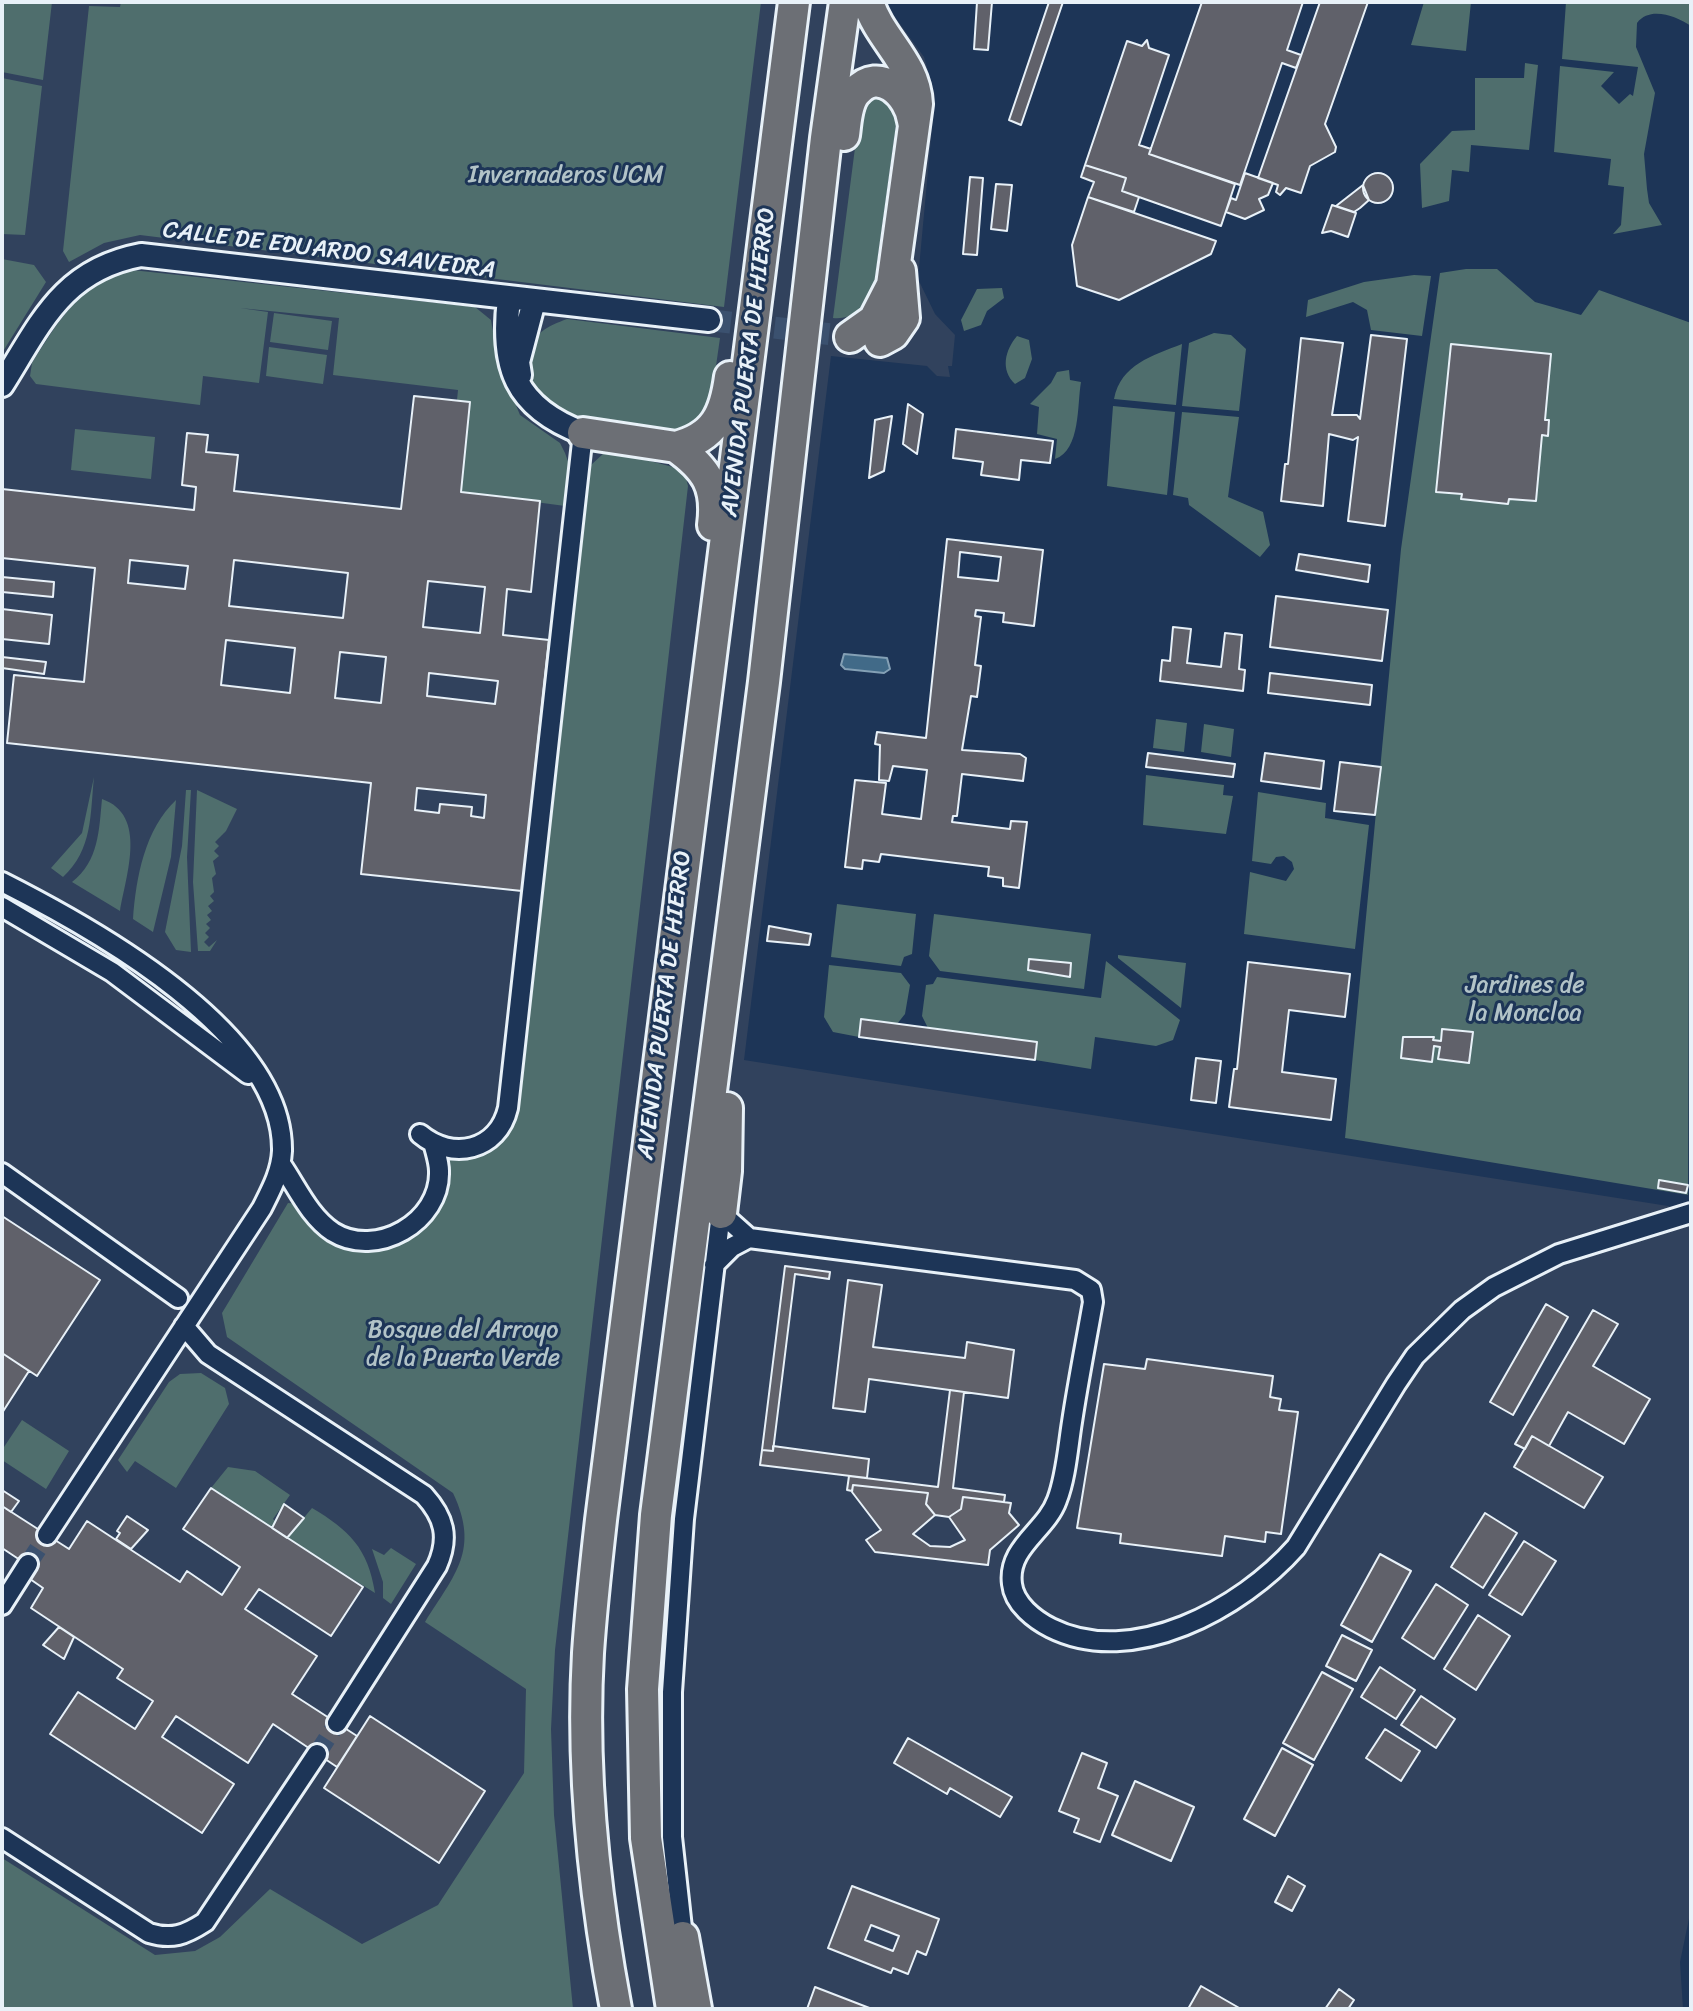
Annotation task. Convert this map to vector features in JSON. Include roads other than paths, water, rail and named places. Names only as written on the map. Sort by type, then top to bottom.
[{"type":"highway","name":"AVENIDA PUERTA DE HIERRO","points":[[616,2009],[597,1909],[589,1801],[588,1654],[601,1520],[692,790],[794,2]]},
{"type":"highway","name":"AVENIDA PUERTA DE HIERRO","points":[[672,2009],[646,1838],[643,1689],[656,1515],[715,1076],[845,2]]},
{"type":"highway","points":[[843,336],[874,320],[882,310],[898,261],[915,131],[916,86],[910,69],[881,30],[868,2]]},
{"type":"highway","points":[[815,236],[827,219],[835,196],[849,107],[857,91],[880,82],[901,92],[912,110],[915,131]]},
{"type":"highway","points":[[676,447],[708,433],[726,403],[755,185],[761,154],[781,106]]},
{"type":"highway","points":[[880,341],[893,334],[904,318],[898,261]]},
{"type":"highway","points":[[583,433],[676,447],[705,471],[715,493],[685,760],[692,790]]},
{"type":"highway","points":[[715,1076],[727,1108],[726,1171],[721,1213]]},
{"type":"highway","points":[[683,1937],[696,2009]]},
{"type":"street","name":"CALLE DE EDUARDO SAAVEDRA","points":[[2,385],[53,306],[73,285],[105,263],[141,255],[709,320]]},
{"type":"street","points":[[281,1164],[322,1224],[336,1234],[370,1241],[387,1239],[420,1219],[437,1187],[439,1171],[427,1140],[463,1149],[483,1142],[499,1131],[508,1108],[583,433],[555,419],[516,383],[509,367],[504,336],[509,298]]},
{"type":"street","points":[[526,395],[518,362],[534,301]]},
{"type":"street","points":[[843,336],[880,341]]},
{"type":"street","points":[[2,882],[107,939],[154,971],[212,1022],[245,1057],[275,1107],[280,1131],[281,1164],[262,1208],[47,1535]]},
{"type":"street","points":[[2,907],[112,972],[199,1035],[247,1073],[275,1107]]},
{"type":"street","points":[[2,1173],[178,1298]]},
{"type":"street","points":[[721,1213],[749,1238],[1075,1280],[1091,1290],[1093,1302],[1057,1500],[1015,1559],[1012,1584],[1026,1610],[1062,1634],[1126,1639],[1156,1635],[1214,1613],[1274,1571],[1296,1547],[1415,1356],[1462,1310],[1494,1287],[1559,1254],[1691,1213]]},
{"type":"street","points":[[683,1937],[672,1837],[672,1692],[684,1519],[721,1213]]},
{"type":"street","points":[[714,1265],[732,1247],[749,1238]]},
{"type":"street","points":[[184,1326],[208,1354],[424,1495],[440,1513],[445,1538],[437,1566],[337,1723]]},
{"type":"street","points":[[2,1605],[28,1564]]},
{"type":"street","points":[[2,1838],[149,1933],[165,1938],[185,1935],[205,1922],[317,1754]]},
{"type":"tunnel","points":[[709,320],[837,335]]},
{"type":"tunnel","points":[[28,1564],[47,1535]]},
{"type":"tunnel","points":[[317,1754],[337,1723]]},
{"type":"park label","name":"Invernaderos UCM","points":[[566,176]]},
{"type":"park label","name":"Jardines de la Moncloa","points":[[1525,1000]]},
{"type":"park label","name":"Bosque del Arroyo de la Puerta Verde","points":[[463,1345]]}]
